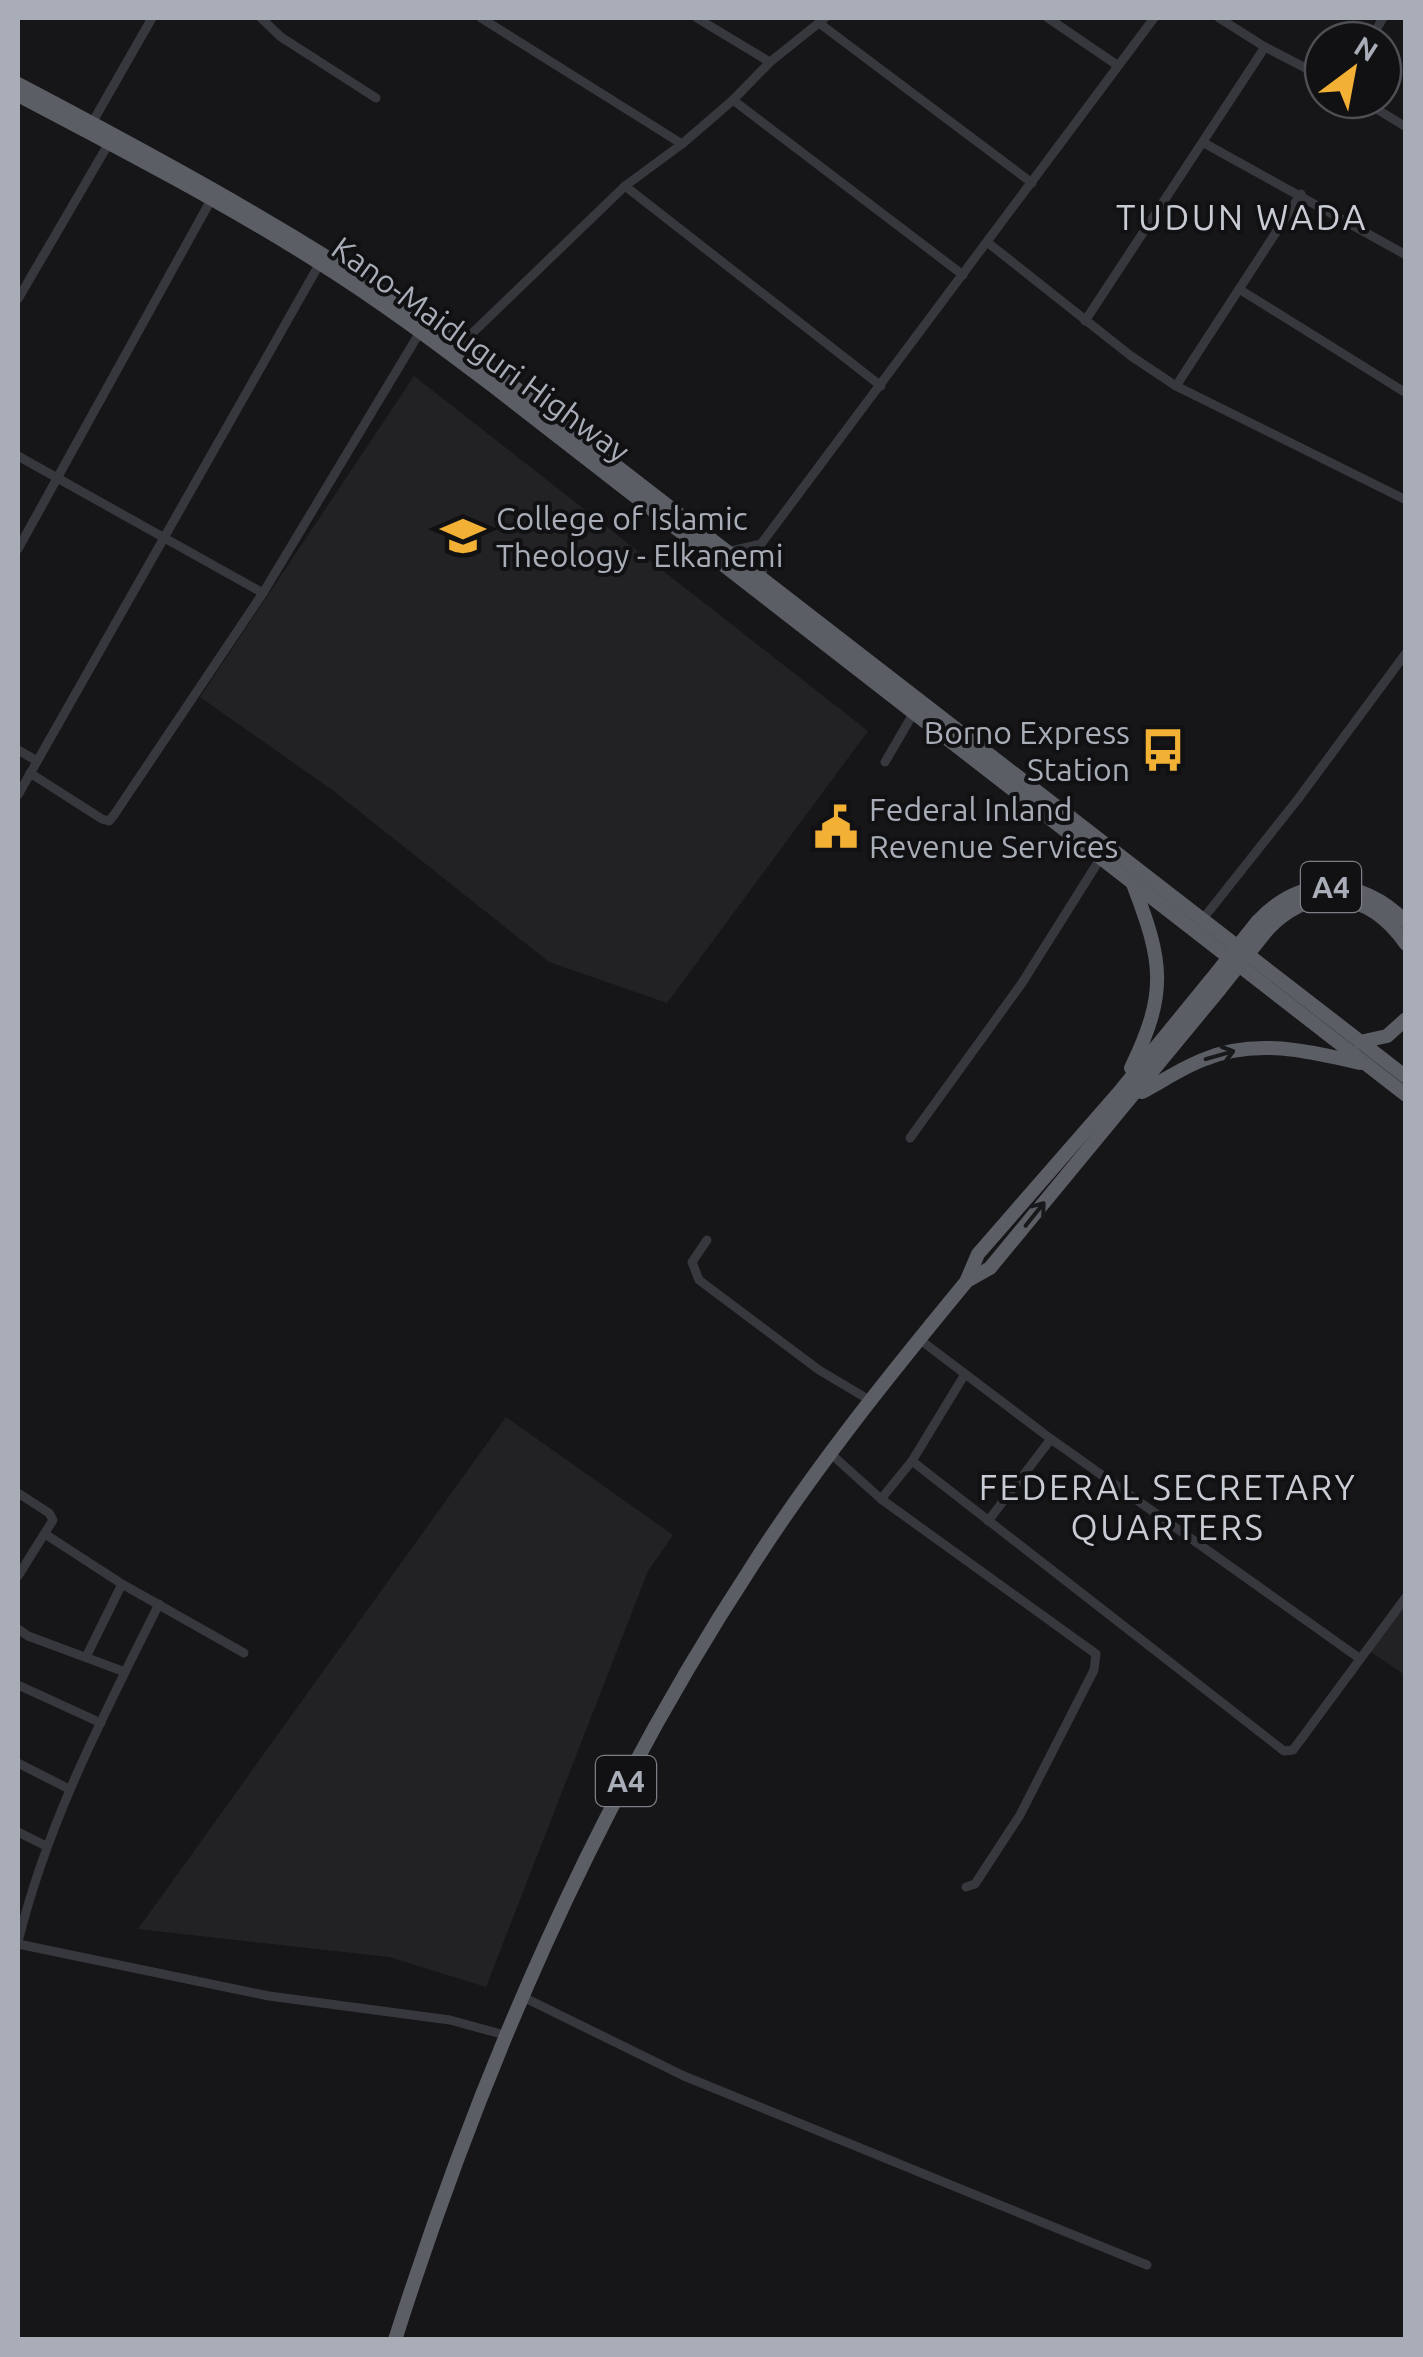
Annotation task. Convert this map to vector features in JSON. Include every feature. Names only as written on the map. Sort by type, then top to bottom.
[{"type":"highway","name":"Kano-Maiduguri Highway","points":[[18,84],[264,216],[460,345],[1406,1077]]},
{"type":"highway","name":"Kano-Maiduguri Highway","points":[[18,95],[212,198],[320,264],[420,332],[1406,1095]]},
{"type":"highway","points":[[1127,1094],[1156,1004],[1159,980],[1153,939],[1132,884]]},
{"type":"highway","name":"A4","points":[[394,2340],[450,2176],[521,1996],[594,1840],[752,1565],[830,1452],[966,1282],[990,1268],[1262,925],[1292,895],[1326,886],[1364,892],[1379,898],[1406,922]]},
{"type":"highway","name":"A4","points":[[1262,925],[1307,902],[1336,898],[1375,912],[1406,944]]},
{"type":"highway","points":[[1360,1042],[1387,1036],[1406,1019]]},
{"type":"highway","points":[[1127,1094],[1206,1058],[1240,1049],[1276,1047],[1364,1064]]},
{"type":"street","points":[[92,123],[152,18]]},
{"type":"street","points":[[261,18],[281,37],[376,98]]},
{"type":"street","points":[[482,18],[682,144]]},
{"type":"street","points":[[697,18],[770,62]]},
{"type":"street","points":[[1048,18],[1117,65]]},
{"type":"street","points":[[727,552],[761,544],[1154,18]]},
{"type":"street","points":[[1219,18],[1303,67]]},
{"type":"street","points":[[460,345],[625,186],[682,144],[770,62],[822,20],[1032,182]]},
{"type":"street","points":[[1086,321],[1265,47]]},
{"type":"street","points":[[733,100],[963,274]]},
{"type":"street","points":[[18,299],[108,143]]},
{"type":"street","points":[[1204,143],[1406,254]]},
{"type":"street","points":[[625,186],[881,386]]},
{"type":"street","points":[[1176,386],[1301,194]]},
{"type":"street","points":[[18,549],[212,198]]},
{"type":"street","points":[[987,242],[1176,386],[1404,495]]},
{"type":"street","points":[[18,796],[320,264]]},
{"type":"street","points":[[1239,289],[1406,393]]},
{"type":"street","points":[[30,772],[109,820],[263,593],[420,332]]},
{"type":"street","points":[[18,456],[263,593]]},
{"type":"street","points":[[761,544],[763,580]]},
{"type":"street","points":[[1202,920],[1406,653]]},
{"type":"street","points":[[886,762],[913,714]]},
{"type":"street","points":[[18,750],[36,762]]},
{"type":"street","points":[[910,1138],[1022,983],[1100,858]]},
{"type":"street","points":[[707,1240],[692,1262],[699,1280],[819,1370],[871,1401]]},
{"type":"street","points":[[918,1339],[1050,1440],[1360,1658]]},
{"type":"street","points":[[881,1499],[912,1461],[964,1374]]},
{"type":"street","points":[[988,1520],[1050,1440]]},
{"type":"street","points":[[830,1452],[881,1499],[1096,1654],[1094,1670],[1020,1815],[976,1884],[966,1886]]},
{"type":"street","points":[[912,1461],[1284,1752],[1293,1750],[1406,1596]]},
{"type":"street","points":[[18,1493],[53,1520],[18,1576]]},
{"type":"street","points":[[45,1534],[122,1584],[244,1653]]},
{"type":"street","points":[[86,1657],[122,1584]]},
{"type":"street","points":[[159,1604],[68,1789],[46,1846],[18,1943],[269,1996],[450,2020],[506,2035]]},
{"type":"street","points":[[18,1629],[125,1672]]},
{"type":"street","points":[[18,1686],[102,1722]]},
{"type":"street","points":[[18,1763],[68,1789]]},
{"type":"street","points":[[18,1832],[46,1846]]},
{"type":"street","points":[[521,1996],[684,2076],[1146,2265]]},
{"type":"shaded area","name":"College of Islamic Theology - Elkanemi","points":[[414,376],[868,731],[667,1003],[549,962],[335,792],[200,697]]},
{"type":"shaded area","points":[[506,1417],[673,1535],[648,1571],[486,1987],[389,1957],[138,1929]]},
{"type":"shaded area","points":[[1405,1601],[1405,1675],[1368,1650]]},
{"type":"place","name":"College of Islamic Theology - Elkanemi","points":[[463,536]]},
{"type":"place","name":"Borno Express Station","points":[[1163,750]]},
{"type":"place","name":"Federal Inland Revenue Services","points":[[836,827]]},
{"type":"district","name":"TUDUN WADA","points":[[1242,217]]},
{"type":"district","name":"FEDERAL SECRETARY QUARTERS","points":[[1168,1507]]}]
